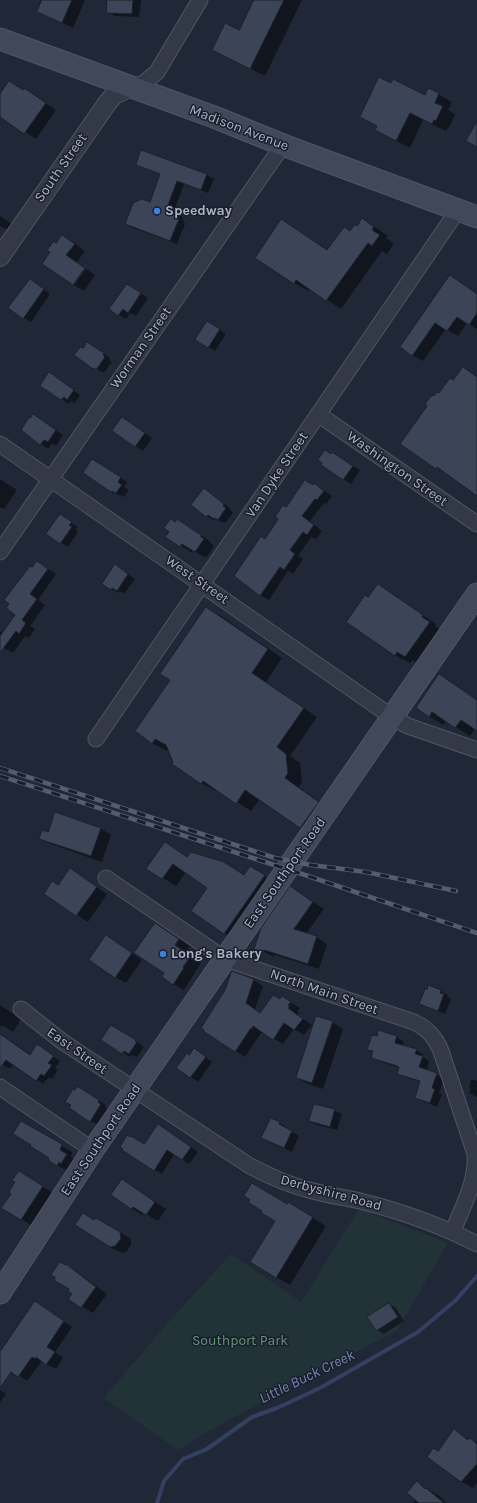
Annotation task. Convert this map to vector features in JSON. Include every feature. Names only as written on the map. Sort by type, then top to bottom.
[{"type":"main road","name":"Madison Avenue","points":[[0,39],[214,117],[283,145],[477,217]]},
{"type":"main road","name":"East Southport Road","points":[[0,1293],[93,1150],[477,594]]},
{"type":"street","points":[[131,87],[144,83],[158,72],[200,0]]},
{"type":"street","name":"South Street","points":[[0,257],[108,102],[114,95],[131,87]]},
{"type":"street","name":"Worman Street","points":[[0,552],[283,145]]},
{"type":"street","name":"Van Dyke Street","points":[[96,739],[458,210]]},
{"type":"street","name":"Washington Street","points":[[318,414],[477,524]]},
{"type":"street","name":"West Street","points":[[0,444],[392,717],[408,726],[477,750]]},
{"type":"street","name":"North Main Street","points":[[106,878],[225,959],[414,1022],[424,1028],[438,1043],[475,1151],[476,1171],[471,1187],[452,1231]]},
{"type":"street","name":"East Street","points":[[21,1010],[62,1042],[135,1090]]},
{"type":"street","points":[[0,1087],[93,1150]]},
{"type":"street","name":"Derbyshire Road","points":[[135,1090],[235,1157],[272,1177],[311,1191],[360,1201],[395,1211],[452,1231],[477,1244]]},
{"type":"green space","name":"Southport Park","points":[[359,1209],[448,1243],[397,1330],[203,1434],[178,1450],[104,1398],[166,1325],[231,1254],[301,1302]]},
{"type":"building","points":[[42,0],[72,0],[62,23],[37,12]]},
{"type":"building","points":[[107,0],[133,0],[132,14],[107,13]]},
{"type":"building","points":[[254,0],[284,0],[250,69],[212,50],[225,23],[239,30]]},
{"type":"building","points":[[379,77],[391,83],[393,79],[425,95],[428,88],[439,93],[435,103],[443,106],[436,121],[434,120],[432,124],[410,113],[396,141],[375,130],[377,126],[360,117]]},
{"type":"building","points":[[9,81],[23,90],[24,88],[46,103],[24,134],[0,117],[0,94]]},
{"type":"building","points":[[477,121],[477,147],[466,141]]},
{"type":"building","points":[[141,150],[207,174],[201,190],[177,181],[167,208],[174,210],[179,219],[170,241],[125,224],[133,203],[142,199],[150,202],[160,174],[136,165]]},
{"type":"building","points":[[362,218],[374,227],[372,230],[380,235],[372,246],[368,243],[326,301],[296,280],[294,284],[255,258],[281,219],[327,250],[344,227],[350,231],[355,224],[357,226]]},
{"type":"building","points":[[62,235],[75,244],[66,255],[85,268],[73,285],[42,264],[50,252],[47,250],[54,241],[56,243]]},
{"type":"building","points":[[450,275],[477,294],[477,313],[469,325],[457,317],[447,331],[435,323],[412,356],[400,347]]},
{"type":"building","points":[[30,279],[44,289],[23,319],[8,308]]},
{"type":"building","points":[[127,284],[141,293],[128,313],[123,309],[118,316],[109,309]]},
{"type":"building","points":[[207,321],[220,329],[208,348],[195,340]]},
{"type":"building","points":[[87,342],[104,353],[103,355],[105,357],[96,370],[74,355],[80,347],[83,348]]},
{"type":"building","points":[[463,367],[477,377],[477,496],[437,467],[436,469],[400,444],[427,406],[425,404],[432,395],[434,396],[437,392],[439,393],[450,378],[453,380]]},
{"type":"building","points":[[49,372],[74,390],[67,400],[64,397],[61,400],[40,386]]},
{"type":"building","points":[[33,414],[56,430],[48,442],[44,440],[40,445],[21,430],[29,417],[30,418]]},
{"type":"building","points":[[122,417],[145,433],[135,447],[112,431]]},
{"type":"building","points":[[325,450],[331,454],[332,452],[353,466],[343,480],[321,465],[322,463],[318,460]]},
{"type":"building","points":[[92,459],[121,477],[118,482],[122,485],[116,493],[111,492],[83,473]]},
{"type":"building","points":[[305,480],[313,485],[314,483],[324,491],[317,500],[315,499],[302,516],[314,525],[307,535],[303,532],[290,550],[295,554],[284,570],[280,567],[260,596],[234,576],[261,536],[265,539],[277,521],[278,519],[275,517],[283,505],[286,507]]},
{"type":"building","points":[[204,488],[224,504],[223,506],[226,508],[218,520],[208,515],[206,517],[191,505]]},
{"type":"building","points":[[60,514],[72,522],[69,525],[72,527],[60,544],[46,534]]},
{"type":"building","points":[[171,519],[175,522],[177,519],[201,535],[200,536],[204,539],[195,552],[182,544],[180,547],[165,537],[169,532],[164,528]]},
{"type":"building","points":[[37,561],[48,569],[30,594],[37,599],[22,620],[26,623],[19,634],[16,631],[0,653],[0,636],[15,615],[6,608],[9,604],[4,600],[30,566],[32,567]]},
{"type":"building","points":[[115,564],[128,574],[117,591],[112,588],[111,590],[102,584]]},
{"type":"building","points":[[378,584],[423,615],[422,617],[430,622],[405,657],[397,652],[395,656],[346,622],[365,595],[368,597]]},
{"type":"building","points":[[206,607],[268,649],[252,673],[304,708],[277,747],[286,754],[288,773],[285,778],[319,802],[300,828],[245,790],[236,804],[203,781],[201,784],[172,764],[173,762],[166,745],[155,739],[152,744],[135,731],[170,680],[160,674]]},
{"type":"building","points":[[439,674],[477,700],[477,731],[461,720],[455,728],[432,712],[429,717],[416,708]]},
{"type":"building","points":[[55,812],[101,828],[91,856],[39,839],[42,830],[48,832]]},
{"type":"building","points":[[165,842],[187,857],[191,852],[224,862],[244,875],[250,866],[265,875],[224,934],[191,911],[207,888],[173,864],[162,879],[146,869]]},
{"type":"building","points":[[70,868],[97,887],[76,916],[44,894],[52,881],[58,885]]},
{"type":"building","points":[[290,886],[313,902],[294,929],[317,936],[308,964],[264,950],[263,952],[254,949],[261,928]]},
{"type":"building","name":"Long's Bakery","points":[[155,923],[179,939],[175,945],[191,956],[173,985],[162,977],[164,973],[134,953]]},
{"type":"building","points":[[106,935],[132,953],[115,978],[89,960]]},
{"type":"building","points":[[232,971],[254,979],[246,1003],[260,1013],[273,995],[280,999],[282,996],[291,1002],[288,1005],[290,1006],[288,1008],[303,1019],[294,1030],[284,1023],[273,1040],[253,1026],[235,1052],[203,1031],[204,1030],[201,1028],[225,990]]},
{"type":"building","points":[[428,985],[441,990],[440,993],[444,994],[438,1011],[419,1004]]},
{"type":"building","points":[[316,1016],[333,1021],[312,1083],[296,1078]]},
{"type":"building","points":[[111,1025],[136,1040],[135,1041],[137,1042],[129,1054],[124,1051],[122,1054],[101,1040]]},
{"type":"building","points":[[378,1030],[397,1036],[395,1043],[417,1049],[415,1054],[423,1056],[419,1067],[437,1073],[432,1088],[435,1089],[430,1103],[415,1098],[420,1081],[397,1074],[399,1067],[397,1066],[371,1058],[373,1051],[367,1050],[372,1035],[377,1036]]},
{"type":"building","points":[[0,1034],[30,1055],[37,1044],[54,1056],[48,1063],[52,1065],[44,1076],[41,1074],[36,1081],[6,1060],[0,1068]]},
{"type":"building","points":[[194,1048],[206,1057],[190,1078],[176,1068],[187,1053],[189,1055]]},
{"type":"building","points":[[77,1086],[99,1100],[98,1102],[101,1104],[90,1122],[69,1108],[71,1105],[65,1102],[73,1089],[75,1090]]},
{"type":"building","points":[[314,1104],[335,1109],[330,1127],[309,1121]]},
{"type":"building","points":[[271,1118],[280,1122],[279,1124],[292,1131],[284,1148],[261,1138]]},
{"type":"building","points":[[21,1121],[62,1144],[60,1150],[67,1154],[61,1164],[59,1162],[57,1166],[48,1160],[49,1158],[13,1134]]},
{"type":"building","points":[[158,1124],[191,1147],[182,1160],[167,1150],[154,1171],[122,1150],[123,1149],[120,1147],[127,1135],[144,1144]]},
{"type":"building","points":[[19,1171],[43,1186],[21,1220],[1,1208],[11,1194],[9,1192],[15,1182],[12,1181]]},
{"type":"building","points":[[122,1179],[155,1202],[146,1215],[133,1207],[131,1209],[111,1195]]},
{"type":"building","points":[[252,1183],[287,1204],[288,1202],[313,1217],[276,1278],[250,1262],[275,1221],[261,1213],[262,1211],[248,1202],[250,1200],[244,1196]]},
{"type":"building","points":[[83,1213],[94,1220],[96,1218],[120,1232],[121,1239],[115,1246],[110,1247],[75,1225]]},
{"type":"building","points":[[60,1262],[65,1265],[66,1264],[96,1287],[81,1308],[68,1299],[72,1294],[68,1291],[69,1289],[55,1281],[55,1277],[51,1275]]},
{"type":"building","points":[[35,1301],[64,1321],[47,1347],[55,1352],[46,1365],[36,1357],[35,1359],[32,1357],[18,1377],[11,1372],[0,1388],[0,1352]]},
{"type":"building","points":[[389,1303],[398,1317],[376,1331],[367,1317]]},
{"type":"building","points":[[454,1429],[468,1440],[470,1438],[477,1444],[477,1464],[461,1482],[427,1457],[433,1448],[438,1451]]},
{"type":"building","points":[[417,1481],[444,1503],[419,1503],[407,1493]]},
{"type":"waterway","name":"Little Buck Creek","points":[[157,1503],[164,1481],[183,1459],[207,1449],[252,1417],[277,1408],[320,1388],[418,1332],[456,1300],[477,1276]]},
{"type":"railway","points":[[0,768],[275,858],[311,865],[366,872],[456,891]]},
{"type":"railway","points":[[0,776],[302,874],[477,933]]},
{"type":"place","name":"Speedway","points":[[157,211]]},
{"type":"place","name":"Long's Bakery","points":[[163,954]]}]
